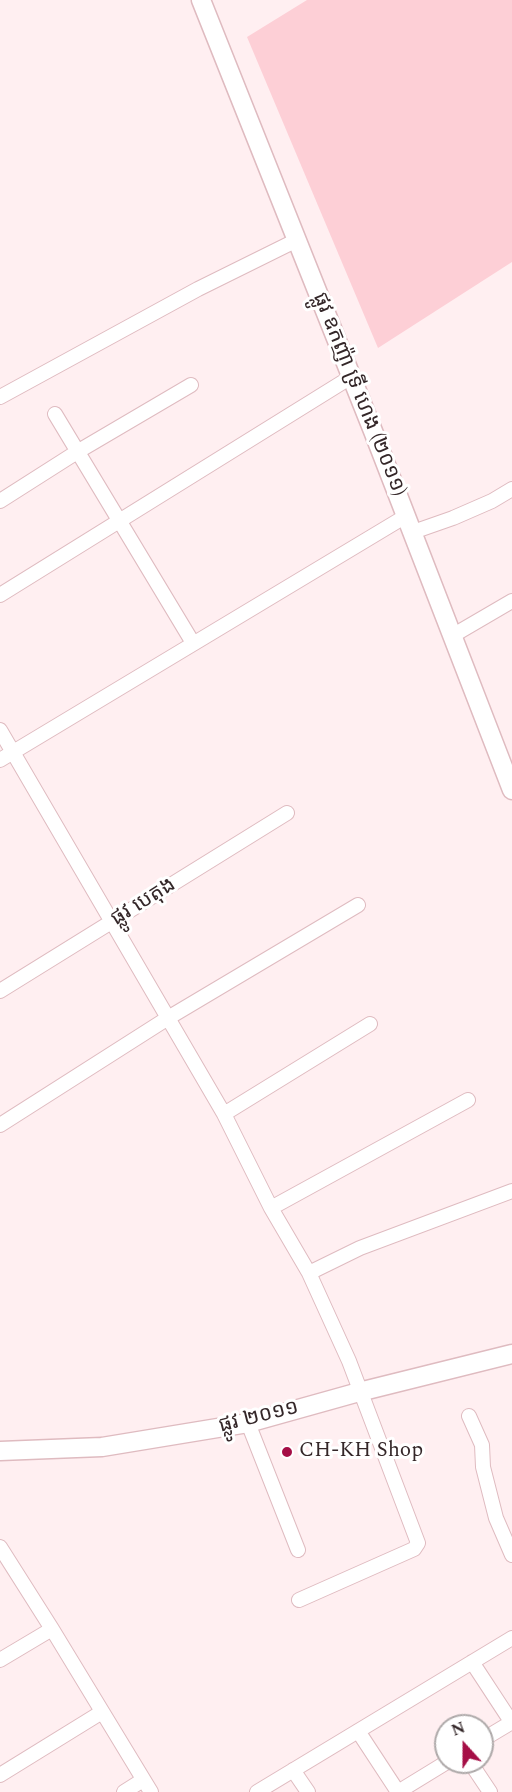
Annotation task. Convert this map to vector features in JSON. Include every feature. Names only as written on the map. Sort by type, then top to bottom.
[{"type":"main road","name":"ផ្លូវ ឧកញ៉ា ទ្រី ហេង (២០១១)","points":[[201,0],[410,524],[512,790]]},
{"type":"main road","name":"ផ្លូវ ២០១១","points":[[0,1451],[102,1447],[248,1423],[359,1392],[512,1354]]},
{"type":"street","points":[[0,397],[198,289],[297,240]]},
{"type":"street","points":[[0,595],[351,377]]},
{"type":"street","points":[[0,501],[77,452],[191,385]]},
{"type":"street","points":[[55,414],[193,644]]},
{"type":"street","points":[[0,760],[193,644],[410,524],[463,514],[512,489]]},
{"type":"street","points":[[452,636],[512,602]]},
{"type":"street","points":[[0,730],[224,1114],[272,1208],[309,1273],[349,1361],[418,1545],[414,1550],[300,1600]]},
{"type":"street","name":"ផ្លូវ បេតុង","points":[[0,992],[287,813]]},
{"type":"street","points":[[0,1125],[168,1018],[358,904]]},
{"type":"street","points":[[224,1114],[370,1024]]},
{"type":"street","points":[[272,1208],[468,1100]]},
{"type":"street","points":[[309,1273],[360,1248],[512,1191]]},
{"type":"street","points":[[469,1416],[482,1445],[483,1467],[496,1518],[512,1555]]},
{"type":"street","points":[[248,1423],[298,1550]]},
{"type":"street","points":[[0,1547],[147,1786],[124,1792]]},
{"type":"street","points":[[0,1660],[52,1629]]},
{"type":"street","points":[[257,1792],[512,1638]]},
{"type":"street","points":[[472,1662],[512,1723],[494,1733]]},
{"type":"street","points":[[0,1775],[102,1712]]},
{"type":"street","points":[[358,1731],[405,1790],[434,1771]]},
{"type":"street","points":[[293,1770],[308,1792]]},
{"type":"street","points":[[478,1774],[489,1792]]},
{"type":"shaded area","points":[[307,0],[512,0],[512,262],[378,348],[247,37]]},
{"type":"place","name":"CH-KH Shop","points":[[287,1452]]}]
